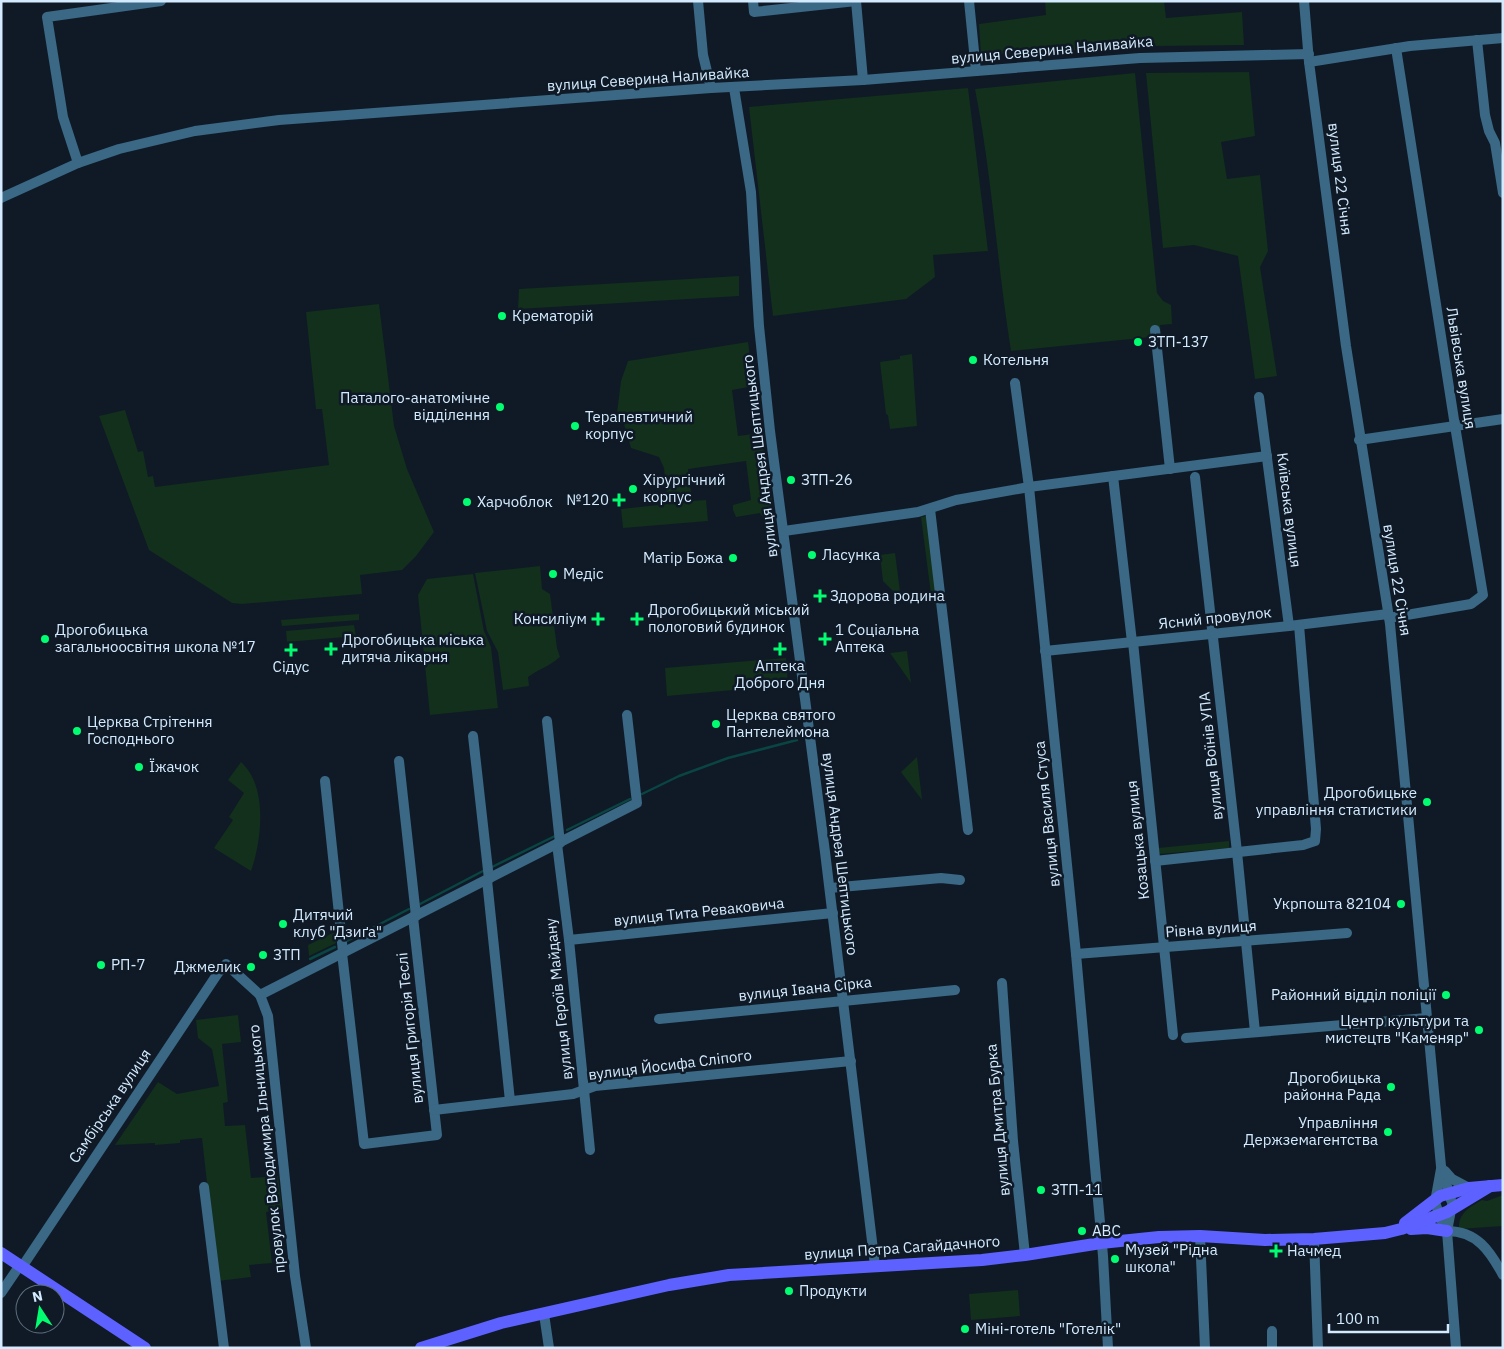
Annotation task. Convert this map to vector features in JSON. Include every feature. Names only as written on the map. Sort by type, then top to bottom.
[{"type":"main road","points":[[1397,1230],[1410,1220],[1469,1188],[1496,1185]]},
{"type":"main road","points":[[1442,1203],[1496,1185]]},
{"type":"main road","name":"вулиця Петра Сагайдачного","points":[[420,1348],[478,1329],[697,1280],[729,1275],[982,1260],[1101,1243],[1159,1237],[1200,1236],[1247,1240],[1314,1239],[1427,1228],[1447,1231]]},
{"type":"main road","points":[[1,1253],[144,1348]]},
{"type":"street","points":[[78,163],[63,118],[47,17],[161,1]]},
{"type":"street","points":[[698,1],[703,55],[711,88]]},
{"type":"street","points":[[753,1],[754,12],[856,1],[863,80]]},
{"type":"street","points":[[969,1],[976,71]]},
{"type":"street","name":"вулиця 22 Січня","points":[[1304,1],[1309,58],[1346,346],[1359,440],[1388,616],[1441,1166]]},
{"type":"street","name":"вулиця Северина Наливайка","points":[[1,198],[78,163],[119,149],[195,131],[279,120],[711,88],[863,80],[1164,56],[1309,58],[1503,38]]},
{"type":"street","points":[[1477,40],[1485,115],[1489,131],[1495,143],[1503,193]]},
{"type":"street","name":"Львівська вулиця","points":[[1388,616],[1471,604],[1484,595],[1455,426],[1396,48]]},
{"type":"street","name":"вулиця Андрея Шептицького","points":[[734,88],[750,192],[761,345],[771,440],[830,888],[875,1266]]},
{"type":"street","points":[[1155,330],[1170,469]]},
{"type":"street","name":"вулиця Василя Стуса","points":[[1015,383],[1029,487],[1076,954],[1101,1243],[1108,1348]]},
{"type":"street","name":"Київська вулиця","points":[[1237,852],[1303,845],[1315,841],[1316,829],[1294,625],[1259,398]]},
{"type":"street","points":[[1359,440],[1503,419]]},
{"type":"street","points":[[784,531],[930,509],[956,500],[1029,487],[1267,456]]},
{"type":"street","name":"Козацька вулиця","points":[[1114,476],[1173,1035]]},
{"type":"street","name":"вулиця Воїнів УПА","points":[[1195,477],[1255,1032]]},
{"type":"street","points":[[930,509],[968,830]]},
{"type":"street","name":"Ясний провулок","points":[[1045,651],[1388,616]]},
{"type":"street","points":[[260,995],[636,803],[626,715]]},
{"type":"street","name":"вулиця Героїв Майдану","points":[[547,721],[590,1150]]},
{"type":"street","points":[[472,736],[510,1101]]},
{"type":"street","name":"вулиця Григорія Теслі","points":[[343,952],[364,1144],[437,1135],[399,761]]},
{"type":"street","points":[[325,781],[343,952]]},
{"type":"street","points":[[1155,861],[1237,852]]},
{"type":"street","points":[[830,888],[941,878],[960,880]]},
{"type":"street","name":"вулиця Тита Реваковича","points":[[569,940],[833,913]]},
{"type":"street","name":"Рівна вулиця","points":[[1076,954],[1347,933]]},
{"type":"street","name":"провулок Володимира Ільницького","points":[[226,964],[260,995],[268,1016],[295,1276],[306,1348]]},
{"type":"street","name":"Самбірська вулиця","points":[[1,1293],[218,972],[226,964]]},
{"type":"street","name":"вулиця Дмитра Бурка","points":[[1002,983],[1013,1141],[1025,1255]]},
{"type":"street","name":"вулиця Івана Сірка","points":[[659,1018],[955,990]]},
{"type":"street","points":[[1186,1038],[1427,1018]]},
{"type":"street","name":"вулиця Йосифа Сліпого","points":[[434,1110],[573,1094],[595,1086],[851,1061]]},
{"type":"street","points":[[1441,1166],[1452,1179],[1469,1188]]},
{"type":"street","points":[[1441,1166],[1442,1203],[1447,1231],[1456,1348]]},
{"type":"street","points":[[1441,1166],[1442,1203]]},
{"type":"street","points":[[204,1187],[224,1348]]},
{"type":"street","points":[[1447,1231],[1460,1233],[1476,1240],[1491,1253],[1503,1274]]},
{"type":"street","points":[[1200,1236],[1205,1348]]},
{"type":"street","points":[[1314,1239],[1318,1348]]},
{"type":"street","points":[[544,1314],[549,1348]]},
{"type":"street","points":[[1272,1331],[1272,1348]]},
{"type":"green space","points":[[1045,1],[1164,1],[1166,18],[1242,12],[1244,45],[1157,46],[981,55],[979,24],[1046,15]]},
{"type":"green space","points":[[1249,72],[1255,136],[1221,142],[1227,179],[1260,175],[1268,251],[1260,267],[1277,376],[1255,379],[1238,256],[1194,245],[1163,248],[1146,73]]},
{"type":"green space","points":[[1135,73],[1157,293],[1163,301],[1171,305],[1172,324],[1160,325],[1161,336],[1011,351],[986,154],[975,89]]},
{"type":"green space","points":[[968,88],[988,251],[933,255],[935,277],[906,299],[773,316],[749,107]]},
{"type":"green space","points":[[739,276],[739,296],[518,309],[519,289]]},
{"type":"green space","points":[[379,304],[394,426],[407,469],[434,532],[416,556],[402,570],[360,575],[362,594],[242,604],[232,603],[149,550],[99,416],[125,410],[138,452],[143,451],[148,477],[153,476],[155,487],[329,465],[322,409],[316,409],[306,312]]},
{"type":"green space","points":[[748,342],[754,386],[732,390],[738,436],[761,433],[772,501],[765,521],[760,513],[736,517],[733,510],[733,505],[751,500],[746,461],[688,469],[692,501],[706,500],[708,521],[623,528],[621,509],[668,504],[664,468],[659,457],[631,448],[624,424],[617,413],[621,381],[628,361]]},
{"type":"green space","points":[[912,354],[917,426],[890,429],[888,415],[886,414],[880,362],[900,359],[900,356]]},
{"type":"green space","points":[[928,516],[939,607],[932,602],[921,517]]},
{"type":"green space","points":[[895,553],[901,599],[883,581],[880,555]]},
{"type":"green space","points":[[540,566],[542,589],[550,594],[557,648],[560,657],[528,677],[529,686],[503,690],[498,652],[487,631],[475,573]]},
{"type":"green space","points":[[473,574],[484,631],[491,647],[498,708],[430,715],[418,595],[427,579]]},
{"type":"green space","points":[[359,614],[359,620],[282,626],[281,620]]},
{"type":"green space","points":[[354,625],[356,636],[287,642],[286,631]]},
{"type":"green space","points":[[907,651],[911,683],[890,653]]},
{"type":"green space","points":[[786,658],[788,685],[667,696],[665,668]]},
{"type":"green space","points":[[917,757],[922,800],[901,772]]},
{"type":"green space","points":[[241,762],[250,772],[256,785],[259,799],[260,829],[251,871],[214,848],[233,820],[229,817],[244,793],[228,780]]},
{"type":"green space","points":[[1229,841],[1229,848],[1159,854],[1158,848]]},
{"type":"green space","points":[[335,932],[336,943],[309,956],[308,945]]},
{"type":"green space","points":[[238,1015],[241,1042],[222,1044],[228,1102],[223,1103],[225,1126],[245,1125],[251,1178],[278,1176],[282,1209],[266,1212],[272,1263],[249,1265],[251,1277],[218,1281],[202,1138],[180,1140],[180,1143],[115,1145],[158,1082],[177,1094],[219,1086],[212,1049],[198,1038],[196,1020]]},
{"type":"green space","points":[[1503,1195],[1503,1226],[1459,1229],[1460,1219],[1469,1208],[1482,1200],[1487,1201]]},
{"type":"green space","points":[[1018,1290],[1020,1316],[971,1320],[969,1294]]},
{"type":"waterway","points":[[642,794],[679,776],[728,758],[797,740]]},
{"type":"waterway","points":[[567,830],[630,799]]},
{"type":"waterway","points":[[492,867],[555,836]]},
{"type":"waterway","points":[[420,904],[483,871]]},
{"type":"waterway","points":[[347,941],[409,909]]},
{"type":"waterway","points":[[310,959],[335,947]]},
{"type":"place","name":"Крематорій","points":[[502,316]]},
{"type":"place","name":"ЗТП-137","points":[[1138,342]]},
{"type":"place","name":"Котельня","points":[[973,360]]},
{"type":"place","name":"Паталого-анатомічне відділення","points":[[500,407]]},
{"type":"place","name":"Терапевтичний корпус","points":[[575,426]]},
{"type":"place","name":"ЗТП-26","points":[[791,480]]},
{"type":"place","name":"Хірургічний корпус","points":[[633,489]]},
{"type":"place","name":"№120","points":[[619,500]]},
{"type":"place","name":"Харчоблок","points":[[467,502]]},
{"type":"place","name":"Ласунка","points":[[812,555]]},
{"type":"place","name":"Матір Божа","points":[[733,558]]},
{"type":"place","name":"Медіс","points":[[553,574]]},
{"type":"place","name":"Здорова родина","points":[[820,596]]},
{"type":"place","name":"Консиліум","points":[[598,619]]},
{"type":"place","name":"Дрогобицький міський пологовий будинок","points":[[637,619]]},
{"type":"place","name":"Дрогобицька загальноосвітня школа №17","points":[[45,639]]},
{"type":"place","name":"1 Соціальна Аптека","points":[[825,639]]},
{"type":"place","name":"Дрогобицька міська дитяча лікарня","points":[[331,649]]},
{"type":"place","name":"Аптека Доброго Дня","points":[[780,649]]},
{"type":"place","name":"Сідус","points":[[291,650]]},
{"type":"place","name":"Церква святого Пантелеймона","points":[[716,724]]},
{"type":"place","name":"Церква Стрітення Господнього","points":[[77,731]]},
{"type":"place","name":"Їжачок","points":[[139,767]]},
{"type":"place","name":"Дрогобицьке управління статистики","points":[[1427,802]]},
{"type":"place","name":"Укрпошта 82104","points":[[1401,904]]},
{"type":"place","name":"Дитячий клуб \"Дзиґа\"","points":[[283,924]]},
{"type":"place","name":"ЗТП","points":[[263,955]]},
{"type":"place","name":"РП-7","points":[[101,965]]},
{"type":"place","name":"Джмелик","points":[[251,967]]},
{"type":"place","name":"Районний відділ поліції","points":[[1446,995]]},
{"type":"place","name":"Центр культури та мистецтв \"Каменяр\"","points":[[1479,1030]]},
{"type":"place","name":"Дрогобицька районна Рада","points":[[1391,1087]]},
{"type":"place","name":"Управління Держземагентства","points":[[1388,1132]]},
{"type":"place","name":"ЗТП-11","points":[[1041,1190]]},
{"type":"place","name":"ABC","points":[[1082,1231]]},
{"type":"place","name":"Начмед","points":[[1276,1251]]},
{"type":"place","name":"Музей \"Рідна школа\"","points":[[1115,1259]]},
{"type":"place","name":"Продукти","points":[[789,1291]]},
{"type":"place","name":"Міні-готель \"Готелік\"","points":[[965,1329]]}]
